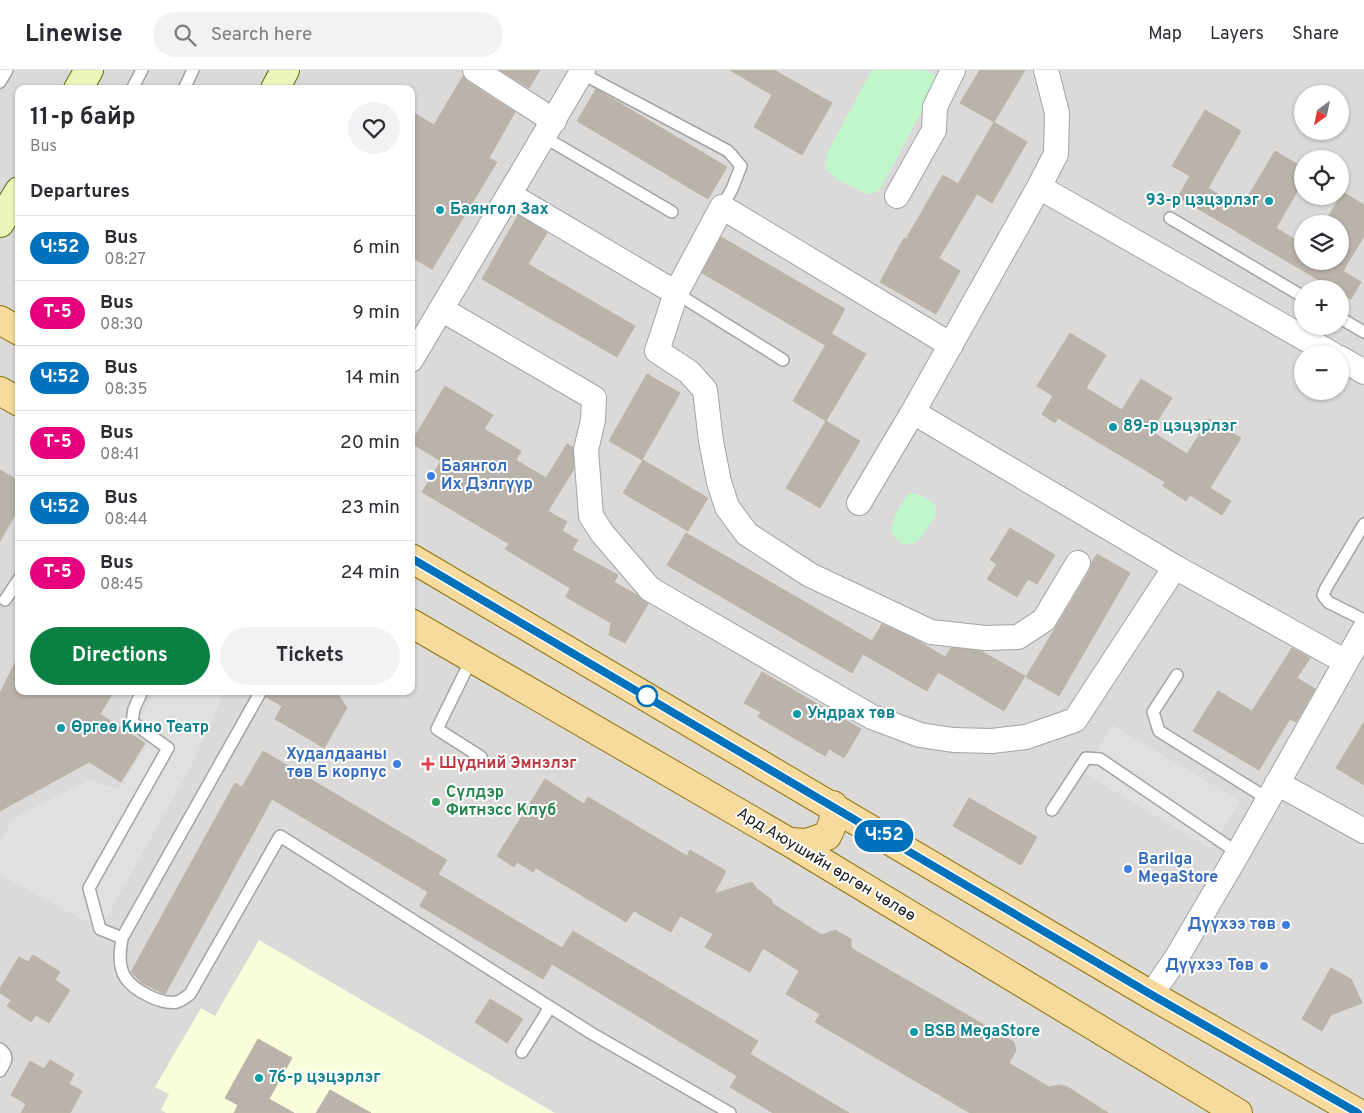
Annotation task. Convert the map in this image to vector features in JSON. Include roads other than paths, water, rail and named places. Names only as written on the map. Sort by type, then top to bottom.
[{"type":"main road","points":[[80,85],[89,70]]},
{"type":"main road","points":[[277,85],[286,70]]},
{"type":"main road","points":[[0,223],[15,198]]},
{"type":"main road","points":[[0,320],[15,329]]},
{"type":"main road","points":[[415,560],[1152,995],[1358,1113]]},
{"type":"main road","name":"Ард Аюушийн өргөн чөлөө","points":[[415,625],[789,842],[1210,1102],[1238,1113]]},
{"type":"main road","points":[[789,842],[807,843],[827,836],[833,826],[835,816],[832,805]]},
{"type":"street","points":[[475,70],[549,129]]},
{"type":"street","points":[[897,196],[934,130],[935,108],[953,70]]},
{"type":"street","points":[[859,503],[913,412],[1040,187],[1056,154],[1057,113],[1046,70]]},
{"type":"street","points":[[415,353],[582,72]]},
{"type":"street","points":[[1040,187],[1316,345]]},
{"type":"street","points":[[510,195],[676,293]]},
{"type":"street","points":[[950,345],[722,207],[676,293],[657,351],[689,372],[705,390],[711,441],[719,482],[727,507],[746,534],[810,575],[931,632],[985,638],[1018,637],[1044,620],[1078,563]]},
{"type":"street","points":[[441,309],[594,398],[593,420],[586,450],[591,516],[602,533],[650,589],[872,717],[920,735],[953,740],[992,741],[1026,737],[1075,720],[1175,567]]},
{"type":"street","points":[[1349,363],[1364,372]]},
{"type":"street","points":[[913,412],[1175,567],[1346,662]]},
{"type":"street","points":[[1152,995],[1177,957],[1238,853],[1364,630]]},
{"type":"street","points":[[1273,791],[1364,831]]},
{"type":"lane","points":[[0,82],[7,70]]},
{"type":"lane","points":[[134,85],[142,70]]},
{"type":"lane","points":[[186,85],[193,70]]},
{"type":"lane","points":[[582,72],[728,151],[740,166],[732,189],[722,207]]},
{"type":"lane","points":[[549,129],[672,212]]},
{"type":"lane","points":[[1170,218],[1294,291]]},
{"type":"lane","points":[[676,293],[783,360]]},
{"type":"lane","points":[[1349,323],[1364,332]]},
{"type":"lane","points":[[1364,524],[1323,595],[1328,602],[1364,620]]},
{"type":"lane","points":[[6,600],[15,585]]},
{"type":"lane","points":[[472,658],[437,729],[481,757]]},
{"type":"lane","points":[[1177,675],[1154,712],[1159,731],[1273,791]]},
{"type":"lane","points":[[122,938],[100,929],[89,888],[168,748],[132,722],[134,708],[140,695]]},
{"type":"lane","points":[[259,695],[122,938],[119,959],[125,978],[143,994],[163,1002],[178,1002],[190,994],[280,836],[591,1033],[730,1113]]},
{"type":"lane","points":[[1052,810],[1086,758],[1100,759],[1238,853]]},
{"type":"lane","points":[[522,1052],[550,1007]]},
{"type":"lane","points":[[0,1049],[6,1055],[6,1060],[0,1071]]},
{"type":"place","name":"93-р цэцэрлэг","points":[[1269,201]]},
{"type":"place","name":"Баянгол Зах","points":[[440,210]]},
{"type":"place","name":"89-р цэцэрлэг","points":[[1113,427]]},
{"type":"place","name":"Баянгол Их Дэлгүүр","points":[[431,476]]},
{"type":"place","name":"Ундрах төв","points":[[797,714]]},
{"type":"place","name":"Өргөө Кино Театр","points":[[61,728]]},
{"type":"place","name":"Худалдааны төв Б корпус","points":[[397,764]]},
{"type":"place","name":"Шүдний Эмнэлэг","points":[[428,764]]},
{"type":"place","name":"Сүлдэр Фитнэсс Kлуб","points":[[436,802]]},
{"type":"place","name":"Barilga MegaStore","points":[[1128,869]]},
{"type":"place","name":"Дүүхээ төв","points":[[1286,925]]},
{"type":"place","name":"Дүүхээ Төв","points":[[1264,966]]},
{"type":"place","name":"BSB MegaStore","points":[[914,1032]]},
{"type":"place","name":"76-р цэцэрлэг","points":[[259,1078]]}]
